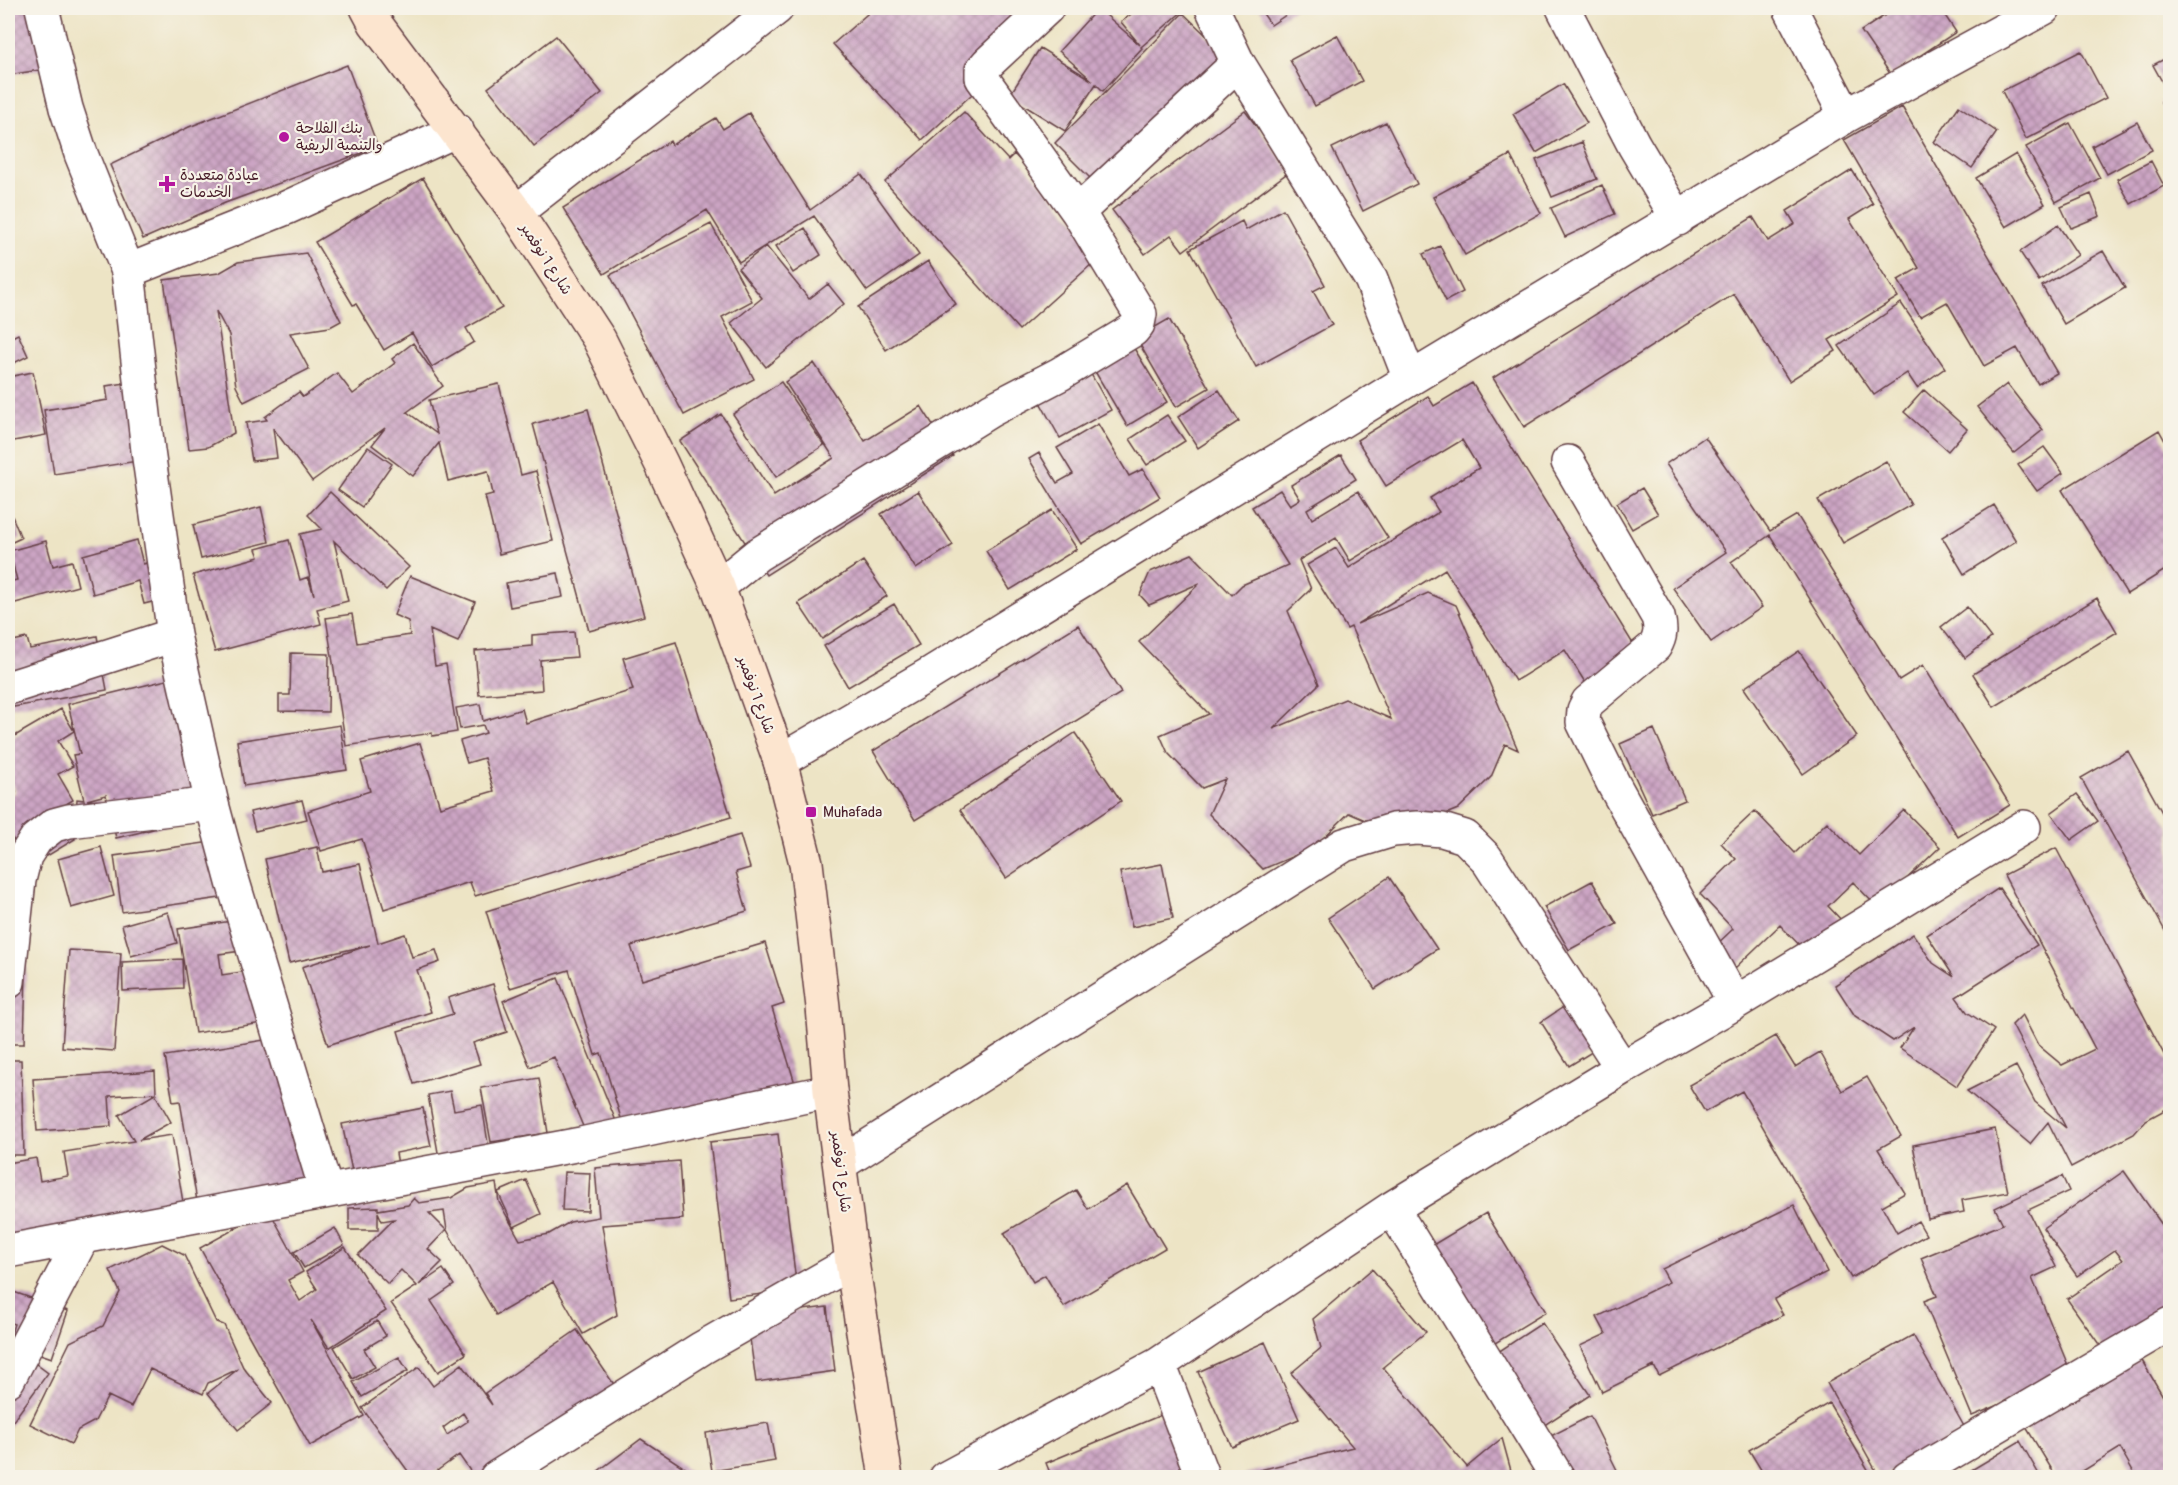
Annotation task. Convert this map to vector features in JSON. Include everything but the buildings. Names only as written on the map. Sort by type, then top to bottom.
[{"type":"main road","name":"شارع 1 نوفمبر","points":[[367,8],[375,23],[516,212],[598,339],[662,465],[718,587],[780,761],[806,863],[823,1007],[830,1091],[852,1262],[886,1478]]},
{"type":"street","points":[[42,8],[56,70],[81,154],[128,271],[148,451],[174,635],[232,882],[327,1190]]},
{"type":"street","points":[[516,212],[777,8]]},
{"type":"street","points":[[718,587],[757,555],[953,433],[1060,374],[1133,330],[1138,324],[1140,314],[1077,212],[982,78],[982,70],[988,63],[1047,8]]},
{"type":"street","points":[[1212,8],[1238,63],[1371,279],[1410,379]]},
{"type":"street","points":[[1563,8],[1634,145],[1678,219]]},
{"type":"street","points":[[1790,8],[1846,116]]},
{"type":"street","points":[[780,761],[938,669],[1410,379],[1846,116],[2044,8]]},
{"type":"street","points":[[1077,212],[1238,63]]},
{"type":"street","points":[[128,271],[286,208],[457,130]]},
{"type":"street","points":[[1568,462],[1659,617],[1661,627],[1660,638],[1655,646],[1588,702],[1582,722],[1614,785],[1735,1003]]},
{"type":"street","points":[[8,688],[174,635]]},
{"type":"street","points":[[8,982],[19,880],[16,850],[36,839],[54,825],[69,821],[212,804]]},
{"type":"street","points":[[946,1478],[1159,1364],[1392,1208],[2024,827]]},
{"type":"street","points":[[840,1164],[1344,845],[1393,830],[1417,828],[1465,837],[1486,858],[1622,1068]]},
{"type":"street","points":[[8,1251],[581,1144],[830,1091]]},
{"type":"street","points":[[1392,1208],[1558,1478]]},
{"type":"street","points":[[8,1380],[82,1238]]},
{"type":"street","points":[[496,1478],[702,1348],[852,1262]]},
{"type":"street","points":[[1908,1478],[2170,1324]]},
{"type":"street","points":[[1159,1364],[1203,1478]]},
{"type":"place","name":"بنك الفلاحة والتنمية الريفية","points":[[284,137]]},
{"type":"place","name":"عيادة متعددة الخدمات","points":[[167,184]]},
{"type":"place","name":"Muhafada","points":[[811,812]]}]
